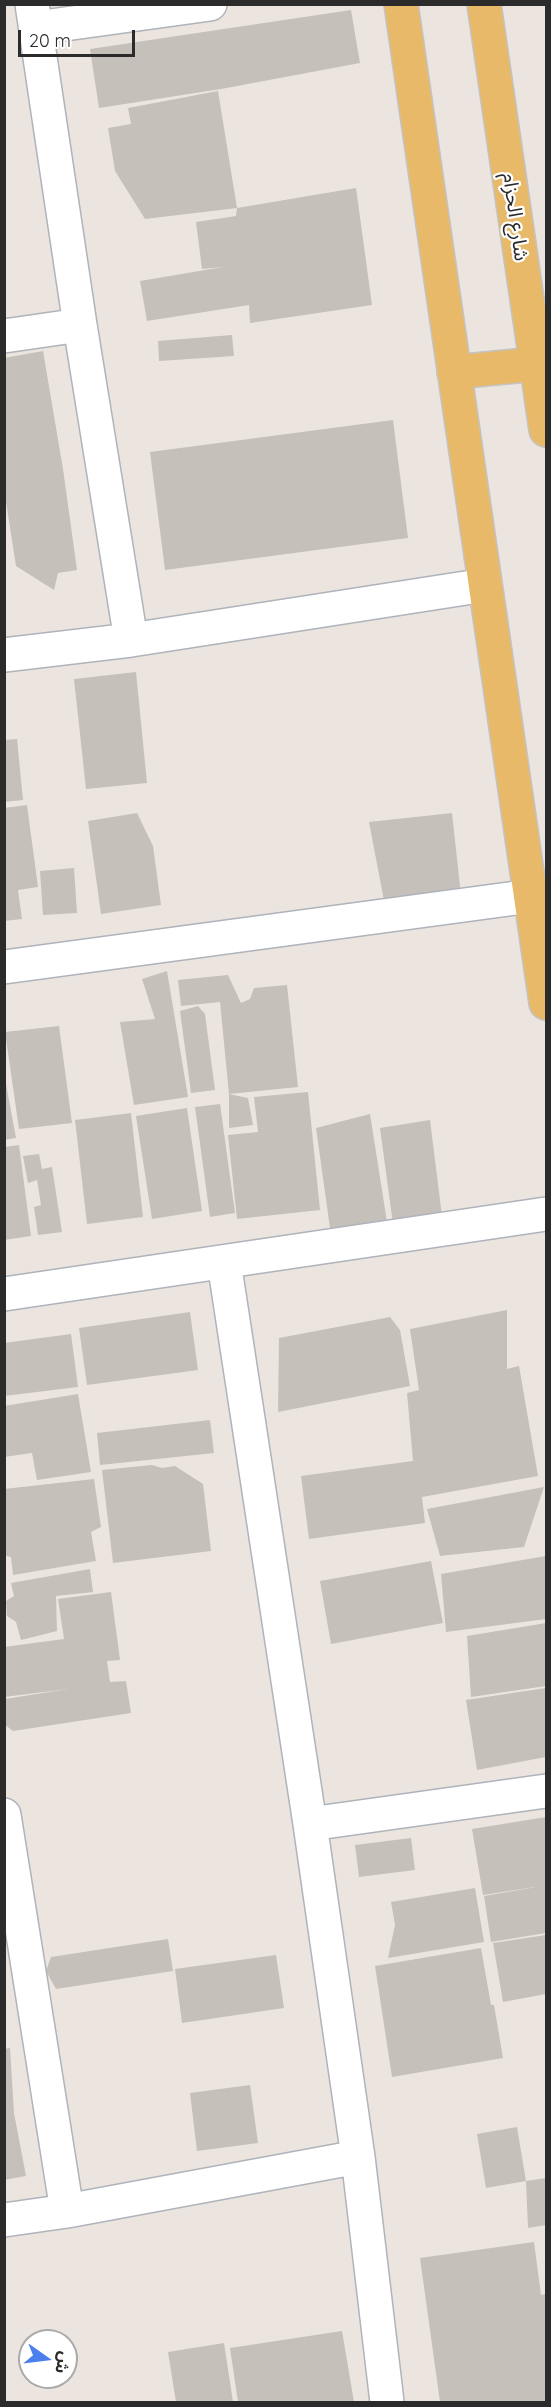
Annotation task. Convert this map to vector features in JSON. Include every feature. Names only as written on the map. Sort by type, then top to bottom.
[{"type":"main road","points":[[401,4],[546,1003]]},
{"type":"main road","name":"شارع الحزام","points":[[484,4],[546,430]]},
{"type":"main road","points":[[454,372],[537,364]]},
{"type":"street","points":[[131,640],[80,325],[34,16],[210,4]]},
{"type":"street","points":[[4,336],[80,325]]},
{"type":"street","points":[[4,655],[131,640],[485,585]]},
{"type":"street","points":[[4,967],[531,896]]},
{"type":"street","points":[[4,1294],[546,1214]]},
{"type":"street","points":[[224,1262],[310,1824],[358,2157],[387,2403]]},
{"type":"street","points":[[310,1824],[546,1791]]},
{"type":"street","points":[[4,1815],[67,2211]]},
{"type":"street","points":[[4,2220],[67,2211],[358,2157]]},
{"type":"building","points":[[351,10],[360,63],[221,89],[99,108],[90,49]]},
{"type":"building","points":[[218,91],[237,208],[145,219],[115,171],[108,128],[131,124],[128,108]]},
{"type":"building","points":[[356,188],[372,305],[250,323],[249,305],[147,321],[140,281],[223,267],[202,269],[196,222],[236,216],[237,208]]},
{"type":"building","points":[[232,335],[234,356],[159,361],[158,341]]},
{"type":"building","points":[[43,351],[77,570],[58,573],[54,590],[16,566],[4,489],[4,358]]},
{"type":"building","points":[[393,420],[408,538],[165,570],[150,452]]},
{"type":"building","points":[[136,672],[147,783],[86,789],[74,679]]},
{"type":"building","points":[[17,739],[23,800],[4,802],[4,740]]},
{"type":"building","points":[[27,805],[38,887],[18,890],[22,919],[4,921],[4,808]]},
{"type":"building","points":[[137,813],[153,846],[161,905],[101,914],[88,821]]},
{"type":"building","points":[[452,813],[461,895],[385,906],[369,822]]},
{"type":"building","points":[[74,868],[77,913],[43,915],[40,871]]},
{"type":"building","points":[[167,971],[188,1097],[134,1105],[120,1022],[155,1019],[142,979]]},
{"type":"building","points":[[228,975],[241,1003],[250,999],[254,988],[287,985],[298,1087],[229,1094],[220,1002],[181,1006],[178,980]]},
{"type":"building","points":[[198,1006],[205,1014],[215,1090],[191,1093],[180,1011]]},
{"type":"building","points":[[59,1026],[72,1123],[19,1129],[5,1032]]},
{"type":"building","points":[[4,1073],[16,1138],[4,1140]]},
{"type":"building","points":[[308,1092],[320,1210],[237,1219],[228,1135],[258,1132],[254,1097]]},
{"type":"building","points":[[229,1094],[248,1098],[253,1125],[229,1128]]},
{"type":"building","points":[[220,1104],[235,1213],[210,1217],[195,1107]]},
{"type":"building","points":[[187,1108],[202,1211],[152,1219],[136,1116]]},
{"type":"building","points":[[131,1113],[143,1217],[87,1224],[75,1120]]},
{"type":"building","points":[[370,1114],[387,1222],[330,1228],[316,1128]]},
{"type":"building","points":[[430,1120],[442,1216],[393,1224],[380,1128]]},
{"type":"building","points":[[19,1145],[31,1236],[4,1240],[4,1147]]},
{"type":"building","points":[[39,1154],[42,1169],[52,1167],[62,1232],[38,1235],[34,1207],[41,1205],[37,1180],[28,1183],[23,1156]]},
{"type":"building","points":[[507,1310],[507,1369],[519,1366],[538,1476],[422,1497],[425,1523],[309,1539],[301,1476],[413,1461],[407,1393],[419,1390],[410,1329]]},
{"type":"building","points":[[190,1312],[198,1370],[87,1385],[79,1328]]},
{"type":"building","points":[[390,1317],[400,1330],[410,1386],[278,1412],[279,1338]]},
{"type":"building","points":[[71,1334],[78,1387],[4,1396],[4,1343]]},
{"type":"building","points":[[78,1394],[91,1472],[37,1480],[32,1453],[4,1457],[4,1406]]},
{"type":"building","points":[[210,1420],[214,1453],[100,1465],[97,1433]]},
{"type":"building","points":[[152,1465],[162,1468],[175,1466],[203,1484],[211,1551],[113,1563],[102,1470]]},
{"type":"building","points":[[94,1479],[101,1527],[91,1532],[96,1561],[13,1575],[11,1557],[4,1555],[4,1489]]},
{"type":"building","points":[[544,1487],[524,1547],[440,1556],[427,1509]]},
{"type":"building","points":[[546,1556],[546,1619],[446,1632],[441,1574]]},
{"type":"building","points":[[431,1561],[443,1623],[331,1644],[320,1581]]},
{"type":"building","points":[[90,1569],[93,1592],[56,1596],[57,1631],[21,1640],[16,1622],[7,1616],[6,1601],[14,1596],[11,1583]]},
{"type":"building","points":[[111,1592],[120,1660],[107,1661],[110,1682],[126,1681],[131,1713],[13,1731],[4,1724],[5,1699],[68,1689],[4,1697],[4,1647],[64,1639],[58,1599]]},
{"type":"building","points":[[546,1623],[546,1686],[471,1697],[467,1636]]},
{"type":"building","points":[[546,1688],[546,1757],[477,1770],[466,1700]]},
{"type":"building","points":[[546,1817],[546,1933],[491,1942],[484,1896],[542,1886],[483,1895],[472,1829]]},
{"type":"building","points":[[411,1838],[415,1870],[359,1877],[355,1845]]},
{"type":"building","points":[[475,1888],[484,1942],[388,1958],[395,1925],[391,1902]]},
{"type":"building","points":[[546,1935],[546,1994],[503,2002],[493,1943]]},
{"type":"building","points":[[168,1939],[173,1971],[56,1989],[46,1971],[51,1957]]},
{"type":"building","points":[[481,1948],[503,2058],[392,2077],[375,1966]]},
{"type":"building","points":[[276,1955],[284,2008],[182,2023],[175,1969]]},
{"type":"building","points":[[10,2048],[14,2113],[26,2176],[4,2180],[4,2049]]},
{"type":"building","points":[[250,2085],[258,2143],[197,2151],[190,2093]]},
{"type":"building","points":[[517,2127],[526,2181],[486,2188],[477,2134]]},
{"type":"building","points":[[546,2178],[546,2225],[528,2228],[526,2181]]},
{"type":"building","points":[[534,2242],[541,2295],[546,2294],[546,2402],[440,2402],[420,2258]]},
{"type":"building","points":[[342,2331],[354,2402],[238,2402],[230,2348]]},
{"type":"building","points":[[224,2343],[233,2402],[176,2402],[168,2352]]}]
